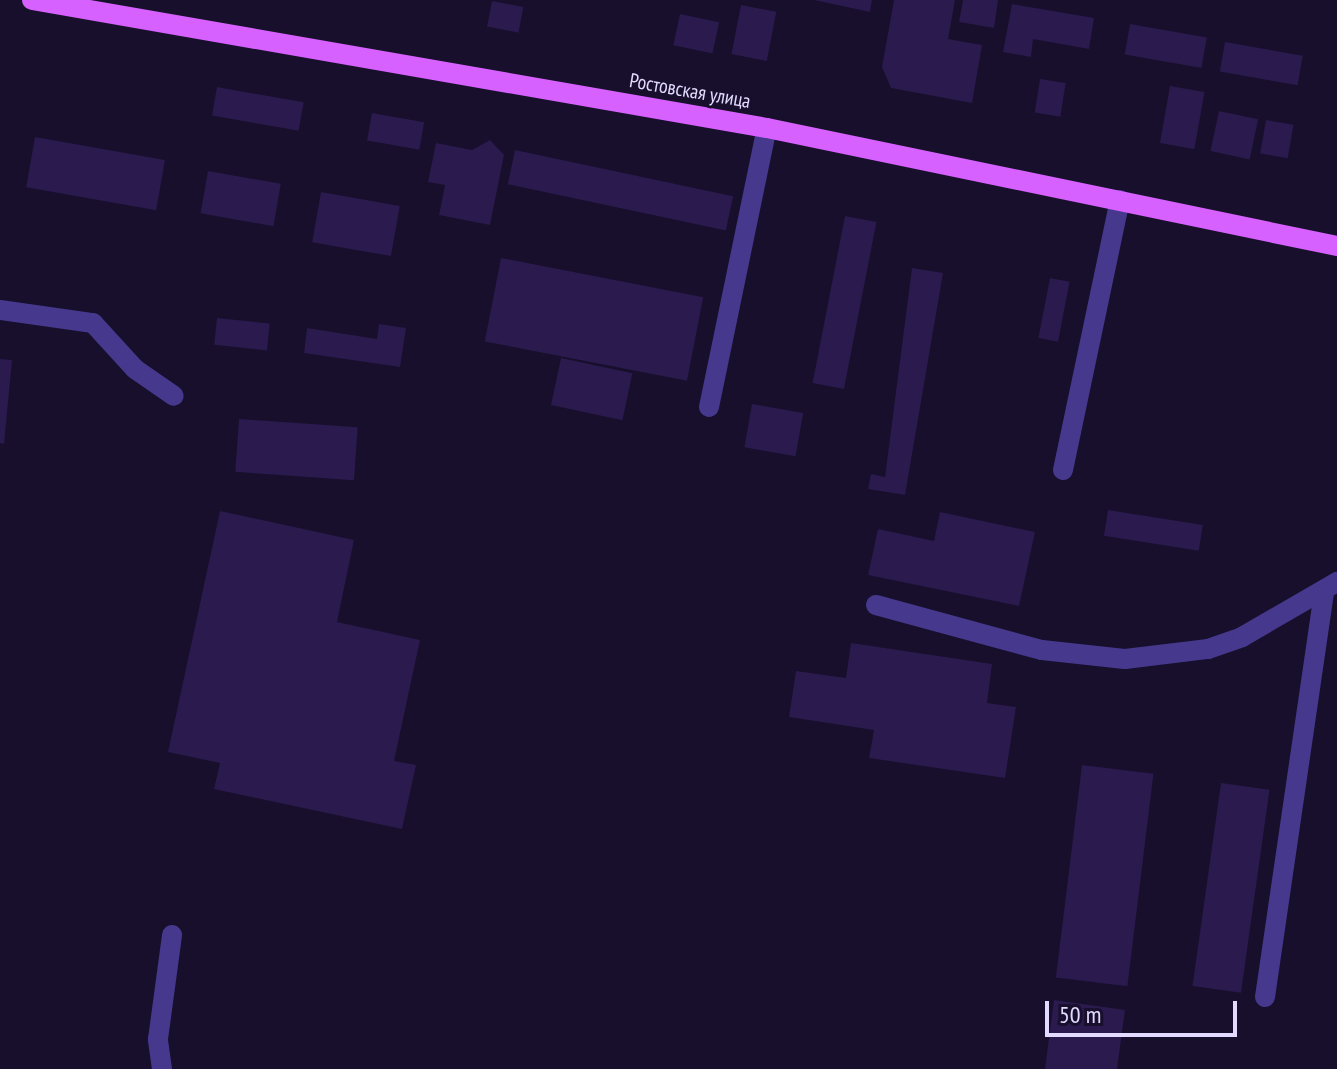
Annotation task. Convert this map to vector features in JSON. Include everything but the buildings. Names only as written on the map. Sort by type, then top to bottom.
[{"type":"main road","name":"Ростовская улица","points":[[32,0],[767,128],[1337,246]]},
{"type":"lane","points":[[709,407],[767,128]]},
{"type":"lane","points":[[1063,470],[1120,200]]},
{"type":"lane","points":[[0,310],[93,323],[135,369],[174,396]]},
{"type":"lane","points":[[876,605],[1042,650],[1125,659],[1208,649],[1274,622],[1331,588]]},
{"type":"lane","points":[[1265,997],[1331,588]]},
{"type":"lane","points":[[162,1069],[158,1039],[172,935]]}]
